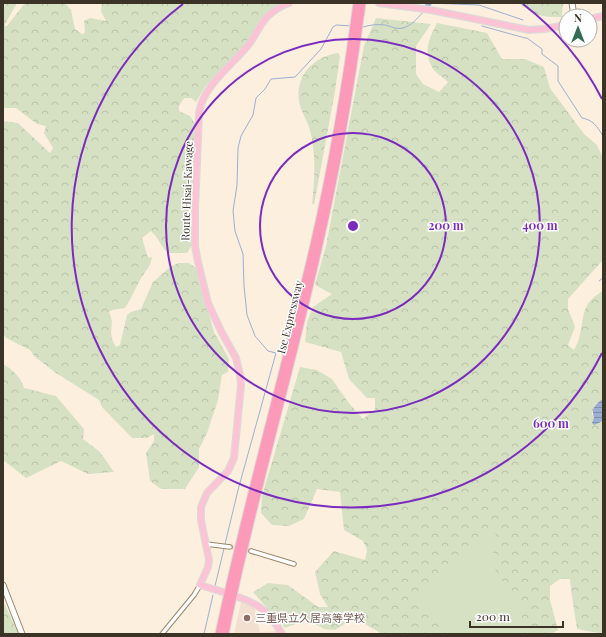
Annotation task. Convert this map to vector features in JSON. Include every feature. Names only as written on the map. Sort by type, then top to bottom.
[{"type":"highway","name":"Ise Expressway","points":[[225,634],[249,526],[318,248],[338,156],[351,84],[357,3]]},
{"type":"highway","name":"Ise Expressway","points":[[219,634],[244,525],[313,248],[333,155],[362,3]]},
{"type":"main road","name":"Route Hisai-Kawage","points":[[200,586],[208,567],[209,560],[201,520],[201,505],[207,493],[228,471],[234,458],[241,385],[236,358],[214,319],[208,303],[195,246],[195,210],[201,102],[208,90],[251,42],[265,19],[278,8],[289,3]]},
{"type":"main road","points":[[379,3],[430,10],[529,30],[558,26]]},
{"type":"main road","points":[[3,585],[22,634]]},
{"type":"main road","points":[[200,586],[223,592]]},
{"type":"main road","points":[[238,597],[253,602],[267,612],[282,634]]},
{"type":"street","points":[[206,544],[230,547]]},
{"type":"street","points":[[251,551],[294,564]]},
{"type":"street","points":[[162,634],[200,586]]},
{"type":"shaded area","name":"三重県立久居高等学校","points":[[242,598],[254,606],[260,632],[280,631],[282,634],[234,634]]},
{"type":"green space","points":[[3,3],[17,3],[4,26],[7,26],[25,3],[65,3],[71,10],[75,29],[82,34],[85,33],[84,21],[90,18],[106,21],[101,11],[102,3],[280,3],[256,27],[243,48],[205,87],[196,102],[191,98],[184,98],[179,106],[179,111],[190,116],[196,125],[193,154],[193,199],[188,203],[192,245],[187,253],[168,253],[151,231],[142,238],[148,258],[152,257],[150,264],[125,308],[112,310],[109,312],[112,321],[111,333],[116,347],[120,345],[127,315],[141,309],[153,282],[169,268],[178,263],[189,263],[196,268],[214,332],[229,359],[228,372],[222,375],[218,400],[207,433],[199,449],[199,467],[185,489],[161,489],[150,481],[146,453],[154,441],[154,434],[147,438],[132,438],[102,407],[99,400],[56,373],[35,357],[30,350],[6,338],[3,334],[3,121],[18,123],[50,153],[53,148],[44,133],[46,126],[37,124],[16,108],[3,108]]},
{"type":"green space","points":[[518,3],[563,3],[563,8],[558,8],[558,17],[538,15]]},
{"type":"green space","points":[[376,18],[431,24],[416,46],[416,74],[423,84],[439,92],[448,82],[434,70],[428,57],[429,40],[437,23],[487,33],[502,59],[525,59],[544,67],[550,88],[584,134],[597,145],[603,158],[603,260],[568,299],[568,309],[575,327],[568,345],[574,350],[579,340],[583,317],[587,306],[590,301],[603,291],[603,399],[595,404],[592,414],[594,418],[603,421],[603,634],[577,629],[570,579],[560,579],[550,586],[550,600],[558,630],[551,634],[379,634],[379,632],[354,618],[335,630],[324,629],[307,619],[285,628],[253,592],[268,583],[288,585],[318,607],[328,607],[320,594],[315,572],[334,551],[365,560],[367,550],[363,541],[344,530],[340,492],[317,489],[304,519],[289,526],[272,525],[261,513],[262,496],[300,367],[317,370],[332,379],[348,402],[363,419],[375,409],[375,398],[367,398],[349,379],[341,352],[305,342],[307,322],[313,307],[332,294],[315,285],[326,246],[364,46]]},
{"type":"green space","points":[[338,53],[340,56],[335,91],[314,205],[312,203],[314,185],[314,157],[312,139],[299,101],[300,83],[303,76],[314,63],[321,58]]},
{"type":"green space","points":[[3,364],[16,374],[21,380],[24,388],[56,396],[84,429],[83,439],[100,452],[114,472],[88,474],[61,461],[26,478],[3,460]]},
{"type":"green space","points":[[482,532],[496,534],[493,556],[494,567],[517,605],[521,616],[524,634],[450,634],[420,598]]},
{"type":"green space","points":[[3,601],[19,634],[3,634]]},
{"type":"water","points":[[603,399],[603,421],[594,425],[592,423],[594,418],[593,409]]},
{"type":"waterway","points":[[429,3],[479,5],[523,20]]},
{"type":"waterway","points":[[363,27],[371,25],[385,25],[403,28],[412,24],[423,12]]},
{"type":"waterway","points":[[215,586],[238,490],[276,353],[268,351],[255,336],[247,315],[243,254],[235,231],[233,211],[237,185],[238,148],[241,136],[253,115],[256,98],[265,89],[271,79],[295,77],[321,49],[333,27],[336,25],[352,26]]},
{"type":"waterway","points":[[482,26],[527,38],[542,49],[542,54],[558,66],[558,81],[582,118],[589,120],[594,124],[603,136]]},
{"type":"waterway","points":[[599,281],[603,278]]},
{"type":"waterway","points":[[204,634],[213,595]]},
{"type":"tunnel","points":[[230,547],[251,551]]},
{"type":"place","name":"三重県立久居高等学校","points":[[247,618]]}]
